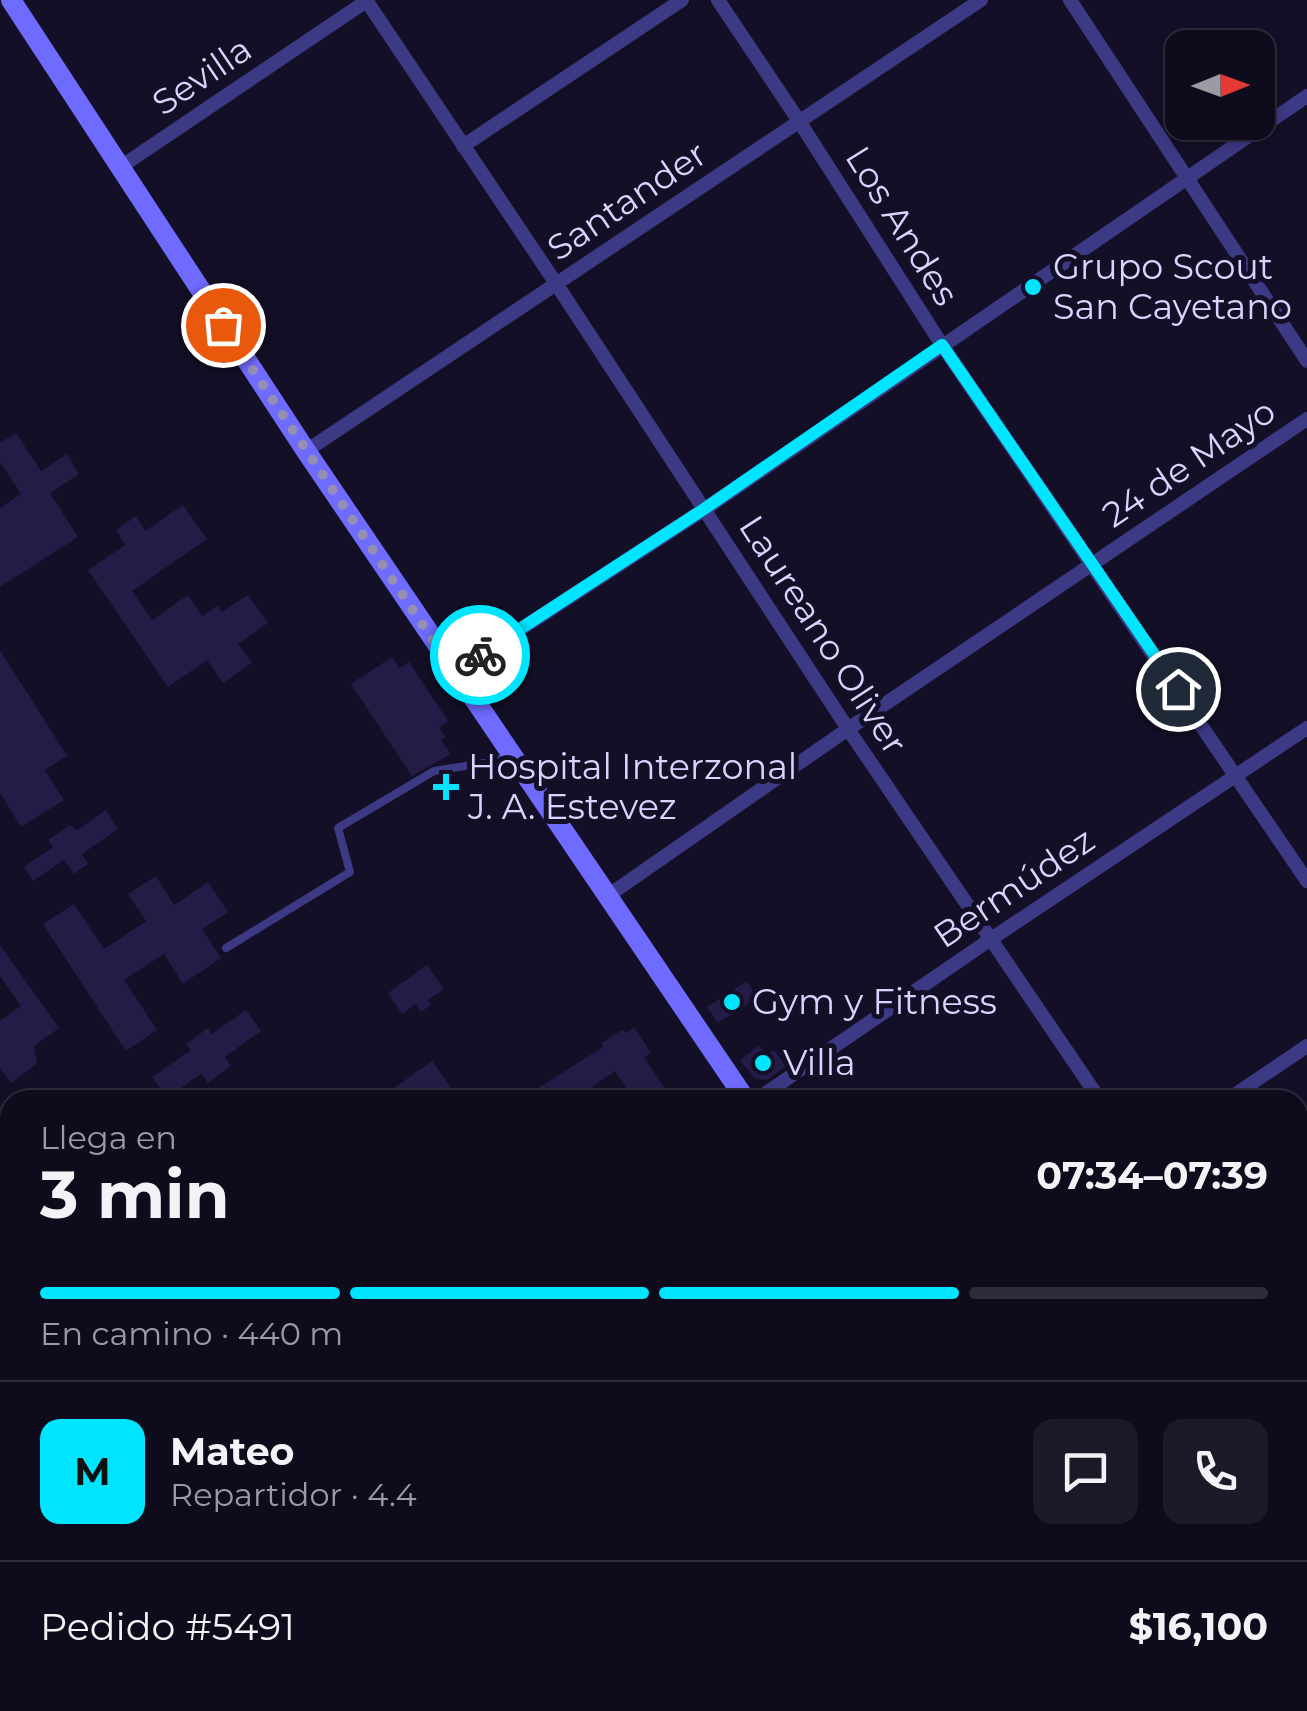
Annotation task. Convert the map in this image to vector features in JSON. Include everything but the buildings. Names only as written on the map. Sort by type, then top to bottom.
[{"type":"main road","points":[[11,0],[306,451],[739,1090]]},
{"type":"street","name":"Sevilla","points":[[119,168],[367,0]]},
{"type":"street","name":"Laureano Oliver","points":[[367,0],[848,729],[1093,1090]]},
{"type":"street","points":[[463,146],[682,0]]},
{"type":"street","name":"Los Andes","points":[[718,0],[942,345],[1307,881]]},
{"type":"street","name":"Santander","points":[[306,451],[981,0]]},
{"type":"street","points":[[1070,0],[1307,360]]},
{"type":"street","points":[[454,672],[704,509],[1307,96]]},
{"type":"street","name":"24 de Mayo","points":[[609,895],[1307,419]]},
{"type":"street","name":"Bermúdez","points":[[771,1090],[1307,728]]},
{"type":"street","points":[[1242,1090],[1307,1046]]},
{"type":"lane","points":[[226,948],[350,872],[338,828],[434,771],[497,761],[510,752]]},
{"type":"way so far","points":[[223,325],[454,672],[480,655]]},
{"type":"place","name":"Grupo Scout San Cayetano","points":[[1033,287]]},
{"type":"place","name":"Hospital Interzonal J. A. Estevez","points":[[446,787]]},
{"type":"place","name":"Gym y Fitness","points":[[732,1002]]},
{"type":"place","name":"Villa","points":[[763,1063]]},
{"type":"route","points":[[480,655],[704,509],[942,345],[1178,689]]}]
